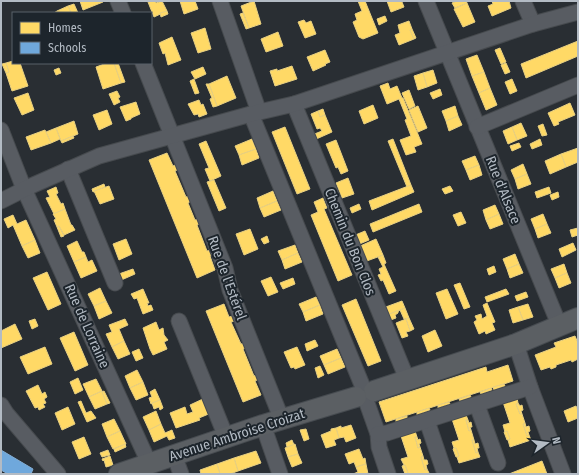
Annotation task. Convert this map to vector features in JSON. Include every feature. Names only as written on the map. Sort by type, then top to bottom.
[{"type":"main road","name":"Avenue Ambroise Croizat","points":[[119,474],[226,437],[365,394],[516,344],[578,318]]},
{"type":"street","points":[[118,1],[123,12]]},
{"type":"street","points":[[220,1],[255,113],[365,394],[378,434],[378,448],[388,474]]},
{"type":"street","name":"Rue d'Alsace","points":[[426,1],[560,326]]},
{"type":"street","points":[[523,1],[533,24]]},
{"type":"street","points":[[1,201],[24,189],[99,156],[172,135],[294,104],[533,24],[578,12]]},
{"type":"street","name":"Rue de l'Estérel","points":[[143,64],[225,268],[230,290],[282,420]]},
{"type":"street","points":[[477,127],[578,85]]},
{"type":"street","name":"Chemin du Bon Clos","points":[[294,104],[407,379]]},
{"type":"street","name":"Rue de Lorraine","points":[[1,130],[24,189],[149,463]]},
{"type":"street","points":[[68,169],[115,283]]},
{"type":"street","points":[[179,321],[226,437]]},
{"type":"street","points":[[516,344],[530,388],[563,474]]},
{"type":"street","points":[[378,434],[387,433],[427,421],[530,388]]},
{"type":"street","points":[[1,405],[6,413],[58,474]]},
{"type":"street","points":[[477,405],[498,463]]},
{"type":"street","points":[[427,421],[445,474]]},
{"type":"street","points":[[263,425],[280,474]]},
{"type":"street","points":[[174,455],[181,474]]},
{"type":"building: Homes","points":[[80,1],[103,1],[103,2],[83,10]]},
{"type":"building: Homes","points":[[155,1],[156,3],[162,1],[167,11],[154,17],[148,2]]},
{"type":"building: Homes","points":[[180,1],[195,1],[198,9],[184,14]]},
{"type":"building: Homes","points":[[254,1],[261,24],[249,28],[241,6]]},
{"type":"building: Homes","points":[[358,1],[365,1],[378,33],[363,39],[359,37],[353,22],[357,20],[355,14],[362,11]]},
{"type":"building: Homes","points":[[387,1],[400,1],[404,7],[391,12]]},
{"type":"building: Homes","points":[[457,1],[466,1],[467,3],[455,8],[452,3]]},
{"type":"building: Homes","points":[[492,1],[509,1],[511,8],[492,16],[488,6],[493,4]]},
{"type":"building: Homes","points":[[467,3],[475,22],[463,27],[454,9]]},
{"type":"building: Homes","points":[[74,4],[78,12],[71,12],[68,6]]},
{"type":"building: Homes","points":[[68,6],[71,12],[56,12]]},
{"type":"building: Homes","points":[[167,11],[168,14],[161,17],[160,13]]},
{"type":"building: Homes","points":[[243,13],[249,28],[246,29],[240,14]]},
{"type":"building: Homes","points":[[385,16],[387,21],[379,25],[377,19]]},
{"type":"building: Homes","points":[[304,20],[306,23],[311,21],[316,34],[305,38],[298,22]]},
{"type":"building: Homes","points":[[409,21],[412,29],[410,30],[414,39],[399,45],[395,35],[400,33],[398,25]]},
{"type":"building: Homes","points":[[205,28],[211,49],[198,53],[191,33]]},
{"type":"building: Homes","points":[[412,29],[416,38],[414,39],[410,30]]},
{"type":"building: Homes","points":[[278,32],[283,46],[266,52],[261,39]]},
{"type":"building: Homes","points":[[172,37],[181,60],[168,65],[165,53],[163,54],[159,43]]},
{"type":"building: Homes","points":[[578,41],[578,56],[526,78],[521,64]]},
{"type":"building: Homes","points":[[500,48],[506,62],[501,64],[495,50]]},
{"type":"building: Homes","points":[[325,50],[330,62],[313,71],[307,57]]},
{"type":"building: Homes","points":[[477,55],[484,72],[472,76],[466,59]]},
{"type":"building: Homes","points":[[12,61],[12,64],[20,64],[28,86],[12,91],[6,73],[9,72],[6,63]]},
{"type":"building: Homes","points":[[6,63],[9,72],[6,73],[2,64]]},
{"type":"building: Homes","points":[[506,63],[510,72],[505,74],[501,65]]},
{"type":"building: Homes","points":[[104,64],[114,64],[121,83],[103,89],[96,67]]},
{"type":"building: Homes","points":[[114,64],[118,64],[125,82],[121,83]]},
{"type":"building: Homes","points":[[292,66],[297,79],[275,86],[270,71],[277,69],[277,71]]},
{"type":"building: Homes","points":[[203,67],[206,74],[195,79],[191,72]]},
{"type":"building: Homes","points":[[59,68],[61,73],[56,75],[54,70]]},
{"type":"building: Homes","points":[[433,70],[437,83],[427,87],[423,73]]},
{"type":"building: Homes","points":[[484,72],[490,88],[479,93],[472,76]]},
{"type":"building: Homes","points":[[423,73],[427,87],[418,90],[414,76]]},
{"type":"building: Homes","points":[[227,76],[236,98],[217,106],[209,84]]},
{"type":"building: Homes","points":[[194,79],[199,93],[195,94],[190,81]]},
{"type":"building: Homes","points":[[512,79],[517,91],[510,94],[505,82]]},
{"type":"building: Homes","points":[[388,83],[390,89],[397,86],[422,144],[414,147],[416,152],[406,155],[400,140],[411,136],[405,120],[407,119],[399,99],[387,104],[380,86]]},
{"type":"building: Homes","points":[[206,84],[209,84],[217,106],[213,107],[210,99],[212,98]]},
{"type":"building: Homes","points":[[490,88],[497,105],[486,110],[479,93]]},
{"type":"building: Homes","points":[[440,89],[442,95],[433,99],[430,93]]},
{"type":"building: Homes","points":[[409,90],[415,106],[409,109],[402,93]]},
{"type":"building: Homes","points":[[117,91],[120,97],[118,98],[120,102],[114,105],[109,94]]},
{"type":"building: Homes","points":[[28,93],[34,110],[22,115],[14,98]]},
{"type":"building: Homes","points":[[199,100],[201,105],[203,104],[207,114],[199,117],[198,114],[194,115],[188,104]]},
{"type":"building: Homes","points":[[136,102],[140,114],[126,121],[120,107]]},
{"type":"building: Homes","points":[[570,103],[575,115],[558,122],[559,124],[554,126],[548,113]]},
{"type":"building: Homes","points":[[373,105],[378,118],[364,124],[359,111]]},
{"type":"building: Homes","points":[[418,106],[427,128],[418,132],[409,110]]},
{"type":"building: Homes","points":[[455,106],[458,116],[446,121],[442,111]]},
{"type":"building: Homes","points":[[323,109],[325,115],[320,117],[318,111]]},
{"type":"building: Homes","points":[[107,110],[112,124],[99,130],[93,115]]},
{"type":"building: Homes","points":[[318,111],[320,117],[325,115],[332,132],[314,140],[312,135],[322,131],[320,128],[317,129],[311,114]]},
{"type":"building: Homes","points":[[458,116],[462,125],[449,131],[446,121]]},
{"type":"building: Homes","points":[[74,121],[78,134],[61,141],[56,128]]},
{"type":"building: Homes","points":[[521,123],[527,136],[517,140],[512,127]]},
{"type":"building: Homes","points":[[543,124],[547,135],[542,136],[538,126]]},
{"type":"building: Homes","points":[[285,127],[310,189],[297,194],[272,132]]},
{"type":"building: Homes","points":[[512,127],[517,140],[508,144],[503,131]]},
{"type":"building: Homes","points":[[56,128],[60,139],[51,143],[46,132]]},
{"type":"building: Homes","points":[[45,130],[51,143],[31,150],[26,137]]},
{"type":"building: Homes","points":[[73,136],[74,138],[62,143],[61,141]]},
{"type":"building: Homes","points":[[252,139],[256,149],[239,155],[235,146]]},
{"type":"building: Homes","points":[[393,139],[411,185],[407,187],[388,141]]},
{"type":"building: Homes","points":[[540,139],[542,145],[532,149],[530,144]]},
{"type":"building: Homes","points":[[336,140],[348,171],[341,174],[338,167],[336,168],[326,144]]},
{"type":"building: Homes","points":[[206,141],[221,176],[210,181],[205,169],[209,168],[199,144]]},
{"type":"building: Homes","points":[[519,143],[521,147],[512,151],[510,146]]},
{"type":"building: Homes","points":[[578,148],[578,162],[566,167],[561,154]]},
{"type":"building: Homes","points":[[256,149],[259,158],[242,165],[239,155]]},
{"type":"building: Homes","points":[[167,153],[173,166],[177,164],[179,169],[175,171],[186,197],[189,196],[191,201],[188,203],[195,220],[199,219],[201,223],[197,225],[207,251],[211,250],[213,255],[210,256],[215,270],[197,278],[149,160]]},
{"type":"building: Homes","points":[[561,154],[566,167],[550,174],[545,161]]},
{"type":"building: Homes","points":[[475,156],[479,165],[466,170],[462,161]]},
{"type":"building: Homes","points":[[523,164],[527,174],[515,179],[511,170]]},
{"type":"building: Homes","points":[[479,165],[482,175],[470,180],[466,170]]},
{"type":"building: Homes","points":[[527,174],[531,184],[518,189],[515,179]]},
{"type":"building: Homes","points":[[348,178],[354,194],[342,198],[336,183]]},
{"type":"building: Homes","points":[[214,180],[226,208],[219,211],[207,182]]},
{"type":"building: Homes","points":[[104,184],[105,187],[93,192],[92,189]]},
{"type":"building: Homes","points":[[411,185],[414,192],[372,210],[369,201]]},
{"type":"building: Homes","points":[[109,186],[114,199],[100,204],[94,191]]},
{"type":"building: Homes","points":[[450,186],[453,191],[445,194],[442,189]]},
{"type":"building: Homes","points":[[56,187],[58,193],[56,194],[61,204],[63,203],[65,209],[54,214],[46,198],[50,197],[47,191]]},
{"type":"building: Homes","points":[[549,187],[551,193],[537,198],[535,192]]},
{"type":"building: Homes","points":[[273,191],[277,201],[260,208],[257,198]]},
{"type":"building: Homes","points":[[558,192],[559,197],[552,200],[550,195]]},
{"type":"building: Homes","points":[[323,198],[327,208],[324,209],[352,275],[338,281],[311,215],[318,212],[314,202]]},
{"type":"building: Homes","points":[[277,201],[281,210],[264,217],[260,208]]},
{"type":"building: Homes","points":[[359,204],[361,209],[352,213],[350,208]]},
{"type":"building: Homes","points":[[419,204],[422,212],[373,232],[370,224]]},
{"type":"building: Homes","points":[[495,205],[499,214],[486,220],[483,210]]},
{"type":"building: Homes","points":[[65,209],[71,225],[75,230],[64,235],[59,226],[57,227],[54,220],[56,219],[53,214]]},
{"type":"building: Homes","points":[[461,212],[466,223],[458,226],[453,215]]},
{"type":"building: Homes","points":[[499,214],[503,224],[490,229],[486,220]]},
{"type":"building: Homes","points":[[543,214],[547,224],[535,229],[531,219]]},
{"type":"building: Homes","points":[[13,215],[17,224],[26,220],[35,240],[22,246],[13,225],[8,228],[4,219]]},
{"type":"building: Homes","points":[[547,224],[551,233],[538,238],[535,229]]},
{"type":"building: Homes","points":[[59,226],[64,236],[61,237],[57,227]]},
{"type":"building: Homes","points":[[578,228],[578,235],[572,237],[570,230]]},
{"type":"building: Homes","points":[[250,229],[258,249],[244,255],[236,234]]},
{"type":"building: Homes","points":[[365,231],[369,240],[357,245],[353,236]]},
{"type":"building: Homes","points":[[267,236],[269,242],[264,244],[261,239]]},
{"type":"building: Homes","points":[[126,239],[132,254],[119,260],[113,244]]},
{"type":"building: Homes","points":[[376,239],[383,255],[364,262],[358,247]]},
{"type":"building: Homes","points":[[35,240],[40,253],[28,258],[22,246]]},
{"type":"building: Homes","points":[[77,241],[86,257],[74,262],[67,246]]},
{"type":"building: Homes","points":[[573,243],[576,250],[562,257],[559,249]]},
{"type":"building: Homes","points":[[295,245],[298,253],[282,260],[278,251]]},
{"type":"building: Homes","points":[[298,253],[302,262],[285,269],[282,260]]},
{"type":"building: Homes","points":[[515,254],[519,264],[507,269],[503,259]]},
{"type":"building: Homes","points":[[383,255],[386,263],[384,264],[396,291],[389,294],[383,280],[381,281],[378,275],[381,274],[379,269],[383,267],[378,257]]},
{"type":"building: Homes","points":[[86,257],[88,262],[92,260],[97,271],[81,278],[74,262]]},
{"type":"building: Homes","points":[[519,264],[523,273],[510,278],[507,269]]},
{"type":"building: Homes","points":[[564,264],[567,273],[555,278],[551,269]]},
{"type":"building: Homes","points":[[494,266],[496,272],[489,275],[487,269]]},
{"type":"building: Homes","points":[[133,269],[135,274],[119,281],[116,275]]},
{"type":"building: Homes","points":[[47,272],[61,304],[48,310],[33,278]]},
{"type":"building: Homes","points":[[567,273],[571,283],[559,288],[555,278]]},
{"type":"building: Homes","points":[[271,277],[278,292],[268,296],[261,281]]},
{"type":"building: Homes","points":[[293,278],[295,284],[283,289],[280,283]]},
{"type":"building: Homes","points":[[460,283],[470,307],[464,309],[454,285]]},
{"type":"building: Homes","points":[[100,288],[106,301],[94,306],[88,294]]},
{"type":"building: Homes","points":[[143,289],[149,303],[147,303],[148,306],[151,305],[153,310],[143,314],[137,298],[134,299],[131,294]]},
{"type":"building: Homes","points":[[447,289],[458,314],[446,319],[436,293]]},
{"type":"building: Homes","points":[[506,289],[509,294],[487,302],[485,297]]},
{"type":"building: Homes","points":[[526,292],[528,297],[517,301],[515,296]]},
{"type":"building: Homes","points":[[316,297],[320,305],[303,312],[299,304]]},
{"type":"building: Homes","points":[[356,299],[381,361],[368,366],[342,305]]},
{"type":"building: Homes","points":[[106,301],[112,313],[99,319],[94,306]]},
{"type":"building: Homes","points":[[402,301],[405,308],[386,316],[383,308]]},
{"type":"building: Homes","points":[[487,303],[495,322],[492,323],[495,330],[486,334],[485,331],[479,334],[474,322],[477,320],[475,316],[481,314],[482,319],[487,316],[483,305]]},
{"type":"building: Homes","points":[[224,304],[229,317],[233,316],[235,321],[231,322],[241,344],[244,343],[246,348],[243,349],[254,376],[257,374],[259,379],[255,381],[261,395],[243,402],[206,311]]},
{"type":"building: Homes","points":[[528,304],[533,317],[523,320],[518,307]]},
{"type":"building: Homes","points":[[320,305],[323,314],[306,321],[303,312]]},
{"type":"building: Homes","points":[[518,307],[523,320],[513,323],[509,310]]},
{"type":"building: Homes","points":[[405,308],[409,318],[404,319],[400,310]]},
{"type":"building: Homes","points":[[399,310],[395,315],[396,318],[388,321],[387,315]]},
{"type":"building: Homes","points":[[409,318],[414,329],[410,331],[406,319]]},
{"type":"building: Homes","points":[[35,319],[38,326],[32,329],[29,321]]},
{"type":"building: Homes","points":[[125,319],[128,325],[119,329],[124,341],[112,347],[106,334],[112,332],[109,325]]},
{"type":"building: Homes","points":[[406,319],[410,331],[406,332],[408,336],[402,338],[396,323]]},
{"type":"building: Homes","points":[[156,322],[159,330],[163,328],[164,335],[168,340],[164,342],[167,349],[153,355],[143,328]]},
{"type":"building: Homes","points":[[15,324],[22,339],[1,348],[1,331]]},
{"type":"building: Homes","points":[[435,330],[442,346],[428,352],[422,336]]},
{"type":"building: Homes","points":[[74,332],[88,365],[75,371],[60,338]]},
{"type":"building: Homes","points":[[575,336],[578,343],[578,359],[572,362],[571,360],[556,365],[556,367],[551,369],[550,367],[541,370],[535,355],[556,347],[554,343]]},
{"type":"building: Homes","points":[[315,340],[318,346],[307,351],[305,344]]},
{"type":"building: Homes","points":[[124,341],[130,354],[118,359],[112,347]]},
{"type":"building: Homes","points":[[45,347],[52,364],[28,374],[20,357]]},
{"type":"building: Homes","points":[[297,347],[305,365],[295,369],[294,367],[291,368],[284,352]]},
{"type":"building: Homes","points":[[139,349],[143,358],[136,361],[132,352]]},
{"type":"building: Homes","points":[[337,349],[341,358],[324,365],[320,356]]},
{"type":"building: Homes","points":[[341,358],[345,367],[328,374],[324,365]]},
{"type":"building: Homes","points":[[508,365],[513,381],[386,422],[379,402],[486,367],[487,372]]},
{"type":"building: Homes","points":[[320,366],[324,375],[318,378],[315,368]]},
{"type":"building: Homes","points":[[137,370],[143,382],[130,388],[125,376]]},
{"type":"building: Homes","points":[[78,378],[83,390],[75,394],[70,382]]},
{"type":"building: Homes","points":[[96,379],[102,391],[89,397],[83,384]]},
{"type":"building: Homes","points":[[143,382],[148,395],[136,400],[130,388]]},
{"type":"building: Homes","points":[[504,384],[505,386],[494,390],[493,387]]},
{"type":"building: Homes","points":[[38,385],[42,394],[45,392],[47,397],[44,399],[46,403],[43,404],[45,407],[39,410],[38,407],[35,408],[26,391]]},
{"type":"building: Homes","points":[[491,388],[492,390],[481,394],[480,392]]},
{"type":"building: Homes","points":[[155,389],[160,400],[151,404],[149,398],[152,397],[150,392]]},
{"type":"building: Homes","points":[[102,391],[107,404],[95,409],[89,397]]},
{"type":"building: Homes","points":[[104,391],[110,403],[107,404],[102,392]]},
{"type":"building: Homes","points":[[470,395],[471,397],[460,401],[459,399]]},
{"type":"building: Homes","points":[[205,398],[211,413],[199,418],[200,420],[176,428],[170,413],[185,407],[187,414],[193,412],[190,405]]},
{"type":"building: Homes","points":[[517,398],[518,403],[516,404],[520,414],[522,414],[525,423],[523,424],[527,436],[529,435],[531,440],[510,447],[508,440],[510,439],[507,431],[505,432],[503,425],[510,423],[503,402]]},
{"type":"building: Homes","points":[[160,400],[163,408],[160,410],[159,407],[154,409],[152,403]]},
{"type":"building: Homes","points":[[81,401],[86,413],[91,411],[96,418],[87,422],[78,402]]},
{"type":"building: Homes","points":[[449,402],[450,404],[438,408],[438,405]]},
{"type":"building: Homes","points":[[518,403],[520,406],[522,405],[522,414],[520,414],[516,404]]},
{"type":"building: Homes","points":[[576,406],[578,418],[568,422],[564,411]]},
{"type":"building: Homes","points":[[68,407],[75,424],[62,430],[55,413]]},
{"type":"building: Homes","points":[[429,408],[430,410],[417,415],[417,412]]},
{"type":"building: Homes","points":[[156,411],[161,424],[149,430],[143,417]]},
{"type":"building: Homes","points":[[466,415],[469,431],[471,430],[474,440],[472,440],[476,453],[478,452],[480,457],[459,463],[457,457],[459,456],[452,442],[459,440],[452,419]]},
{"type":"building: Homes","points":[[407,416],[407,418],[396,422],[396,419]]},
{"type":"building: Homes","points":[[114,419],[120,431],[107,437],[102,424]]},
{"type":"building: Homes","points":[[466,420],[468,420],[469,423],[471,422],[472,427],[470,427],[471,430],[469,431]]},
{"type":"building: Homes","points":[[525,423],[526,427],[529,426],[530,431],[528,432],[529,435],[527,436],[523,424]]},
{"type":"building: Homes","points":[[161,424],[165,433],[172,430],[175,438],[169,440],[167,436],[154,442],[149,430]]},
{"type":"building: Homes","points":[[351,425],[356,438],[346,442],[344,437],[339,438],[336,428]]},
{"type":"building: Homes","points":[[336,428],[339,438],[334,440],[336,445],[326,448],[321,435],[331,431],[331,429]]},
{"type":"building: Homes","points":[[306,429],[309,439],[304,441],[300,430]]},
{"type":"building: Homes","points":[[120,431],[126,444],[113,449],[107,437]]},
{"type":"building: Homes","points":[[415,431],[418,448],[420,447],[423,456],[421,457],[425,470],[427,469],[429,473],[427,474],[406,474],[408,473],[401,459],[408,457],[401,436]]},
{"type":"building: Homes","points":[[507,431],[510,439],[507,440],[504,432]]},
{"type":"building: Homes","points":[[84,437],[91,454],[79,459],[72,442]]},
{"type":"building: Homes","points":[[415,437],[417,437],[418,440],[420,439],[421,443],[419,444],[420,447],[418,448]]},
{"type":"building: Homes","points":[[292,440],[294,445],[287,447],[286,443]]},
{"type":"building: Homes","points":[[472,440],[474,440],[475,444],[478,443],[479,448],[477,448],[478,452],[476,453]]},
{"type":"building: Homes","points":[[125,444],[126,447],[115,452],[114,449]]},
{"type":"building: Homes","points":[[295,444],[298,454],[288,457],[285,448]]},
{"type":"building: Homes","points":[[454,448],[456,448],[459,456],[456,457]]},
{"type":"building: Homes","points":[[359,449],[363,459],[365,458],[366,464],[356,467],[354,462],[349,464],[345,454]]},
{"type":"building: Homes","points":[[108,450],[110,455],[102,457],[100,453]]},
{"type":"building: Homes","points":[[256,451],[261,463],[238,471],[234,458]]},
{"type":"building: Homes","points":[[298,454],[302,463],[292,467],[288,457]]},
{"type":"building: Homes","points":[[110,456],[113,465],[106,467],[104,460],[103,461],[102,459]]},
{"type":"building: Homes","points":[[423,456],[424,460],[427,460],[428,464],[426,465],[427,469],[425,470],[421,457]]},
{"type":"building: Homes","points":[[234,458],[238,471],[230,474],[220,474],[217,464]]},
{"type":"building: Homes","points":[[542,461],[547,474],[509,474]]},
{"type":"building: Homes","points":[[217,464],[220,474],[201,474],[200,470]]},
{"type":"building: Homes","points":[[366,464],[368,474],[353,474],[358,472],[356,467]]},
{"type":"building: Homes","points":[[405,465],[408,473],[405,474],[402,466]]},
{"type":"building: Schools","points":[[1,450],[33,469],[31,474],[8,474],[1,470]]}]
